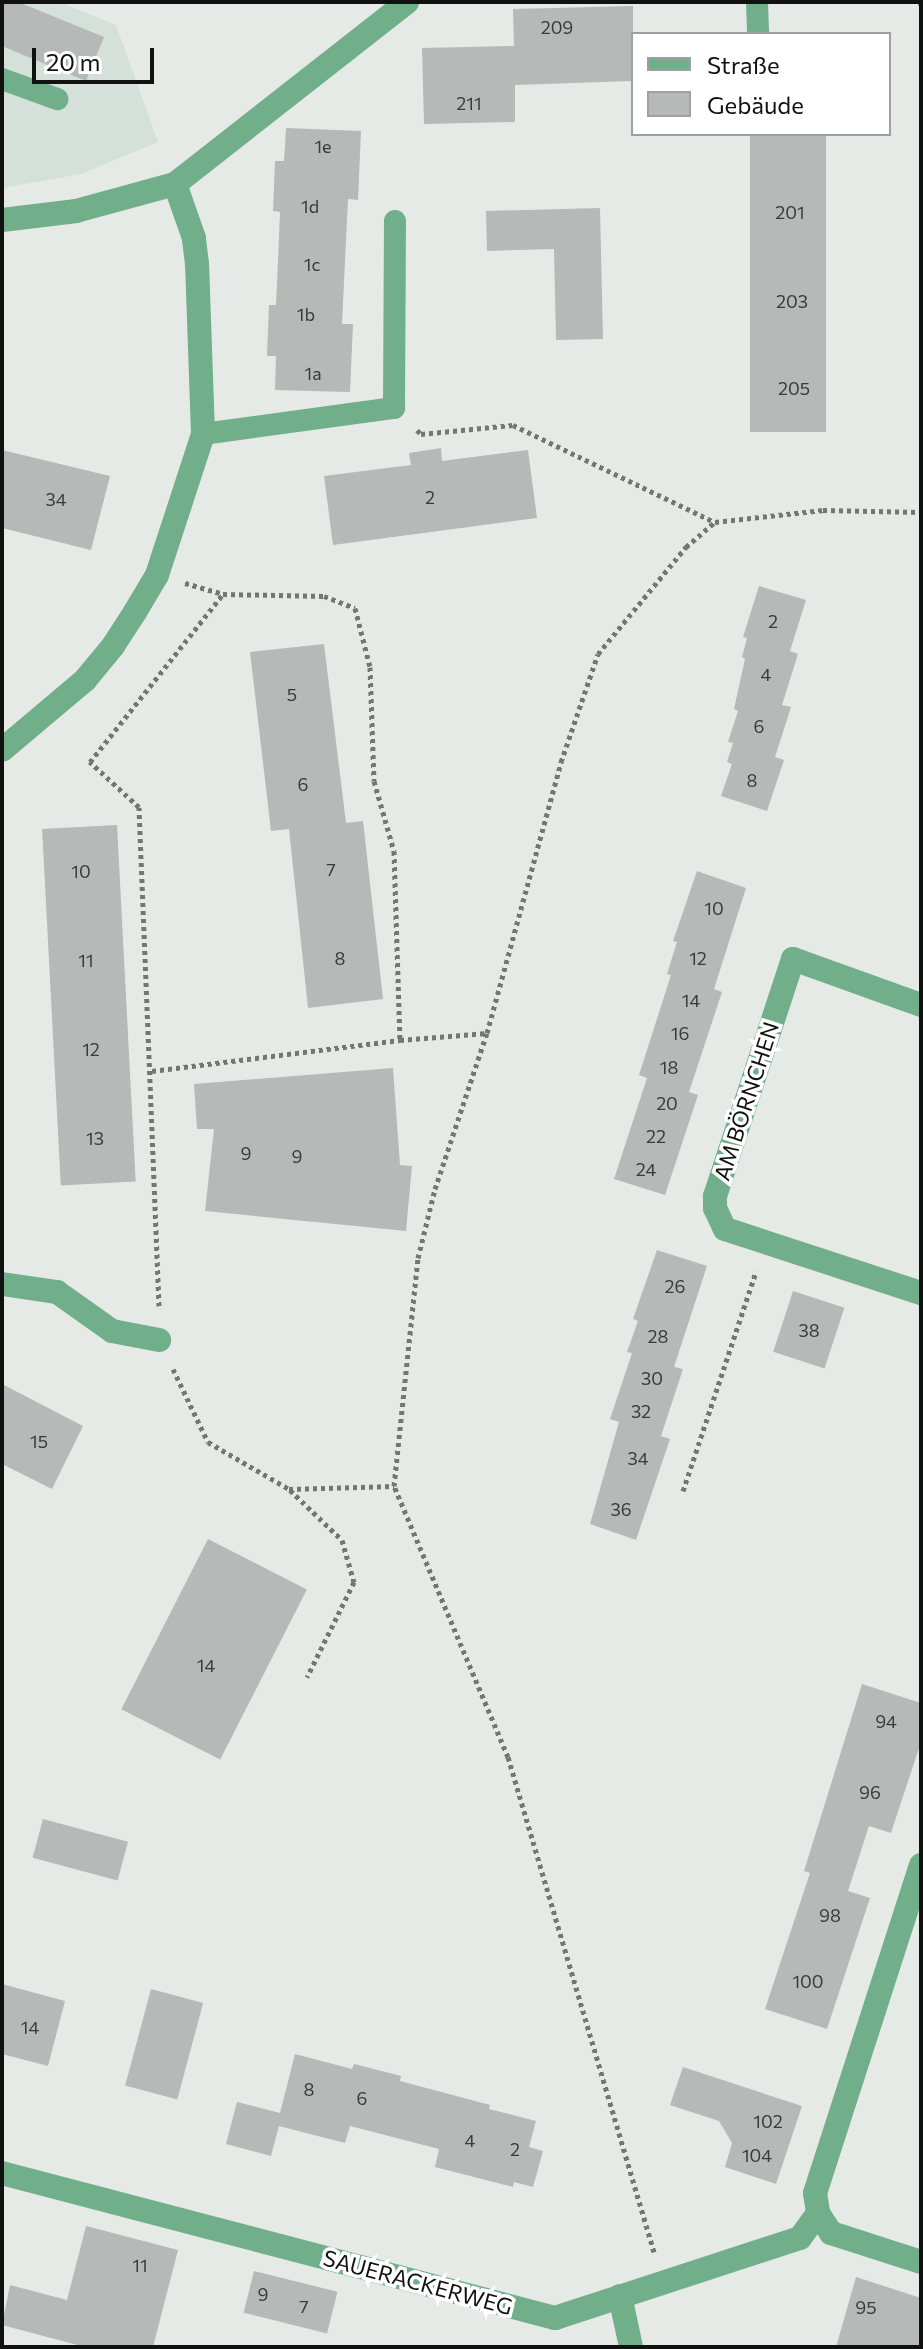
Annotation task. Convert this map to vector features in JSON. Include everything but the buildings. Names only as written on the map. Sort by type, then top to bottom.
[{"type":"street","points":[[2,220],[76,211],[175,184],[407,2]]},
{"type":"street","points":[[2,750],[85,680],[128,624],[157,575],[203,434],[197,264],[194,238],[175,184]]},
{"type":"street","name":"AM BÖRNCHEN","points":[[921,1005],[793,959],[715,1196],[718,1219],[725,1229],[921,1293]]},
{"type":"street","points":[[2,1284],[57,1292],[112,1331],[159,1340]]},
{"type":"street","points":[[921,1865],[815,2193],[825,2223],[921,2262]]},
{"type":"street","name":"SAUERACKERWEG","points":[[2,2173],[555,2318],[800,2238],[825,2223]]},
{"type":"street","points":[[620,2296],[631,2347]]},
{"type":"lane","points":[[757,2],[758,32]]},
{"type":"lane","points":[[2,79],[57,99]]},
{"type":"lane","points":[[203,434],[394,408],[395,221]]},
{"type":"path","points":[[394,408],[421,434],[513,425],[715,522],[823,510],[921,512]]},
{"type":"path","points":[[620,2296],[655,2254],[508,1757],[394,1486],[418,1258],[435,1189],[487,1033],[561,762],[598,654],[686,547],[715,522]]},
{"type":"path","points":[[307,1677],[354,1582],[342,1540],[289,1489],[208,1442],[159,1340],[152,1071],[139,807],[90,762],[223,594],[324,596],[355,608],[370,667],[374,781],[394,851],[400,1040]]},
{"type":"path","points":[[152,1071],[400,1040],[487,1033]]},
{"type":"path","points":[[683,1491],[766,1243]]},
{"type":"path","points":[[289,1489],[394,1486]]},
{"type":"shaded area","points":[[2,2],[60,2],[116,25],[158,142],[81,174],[2,188]]}]
